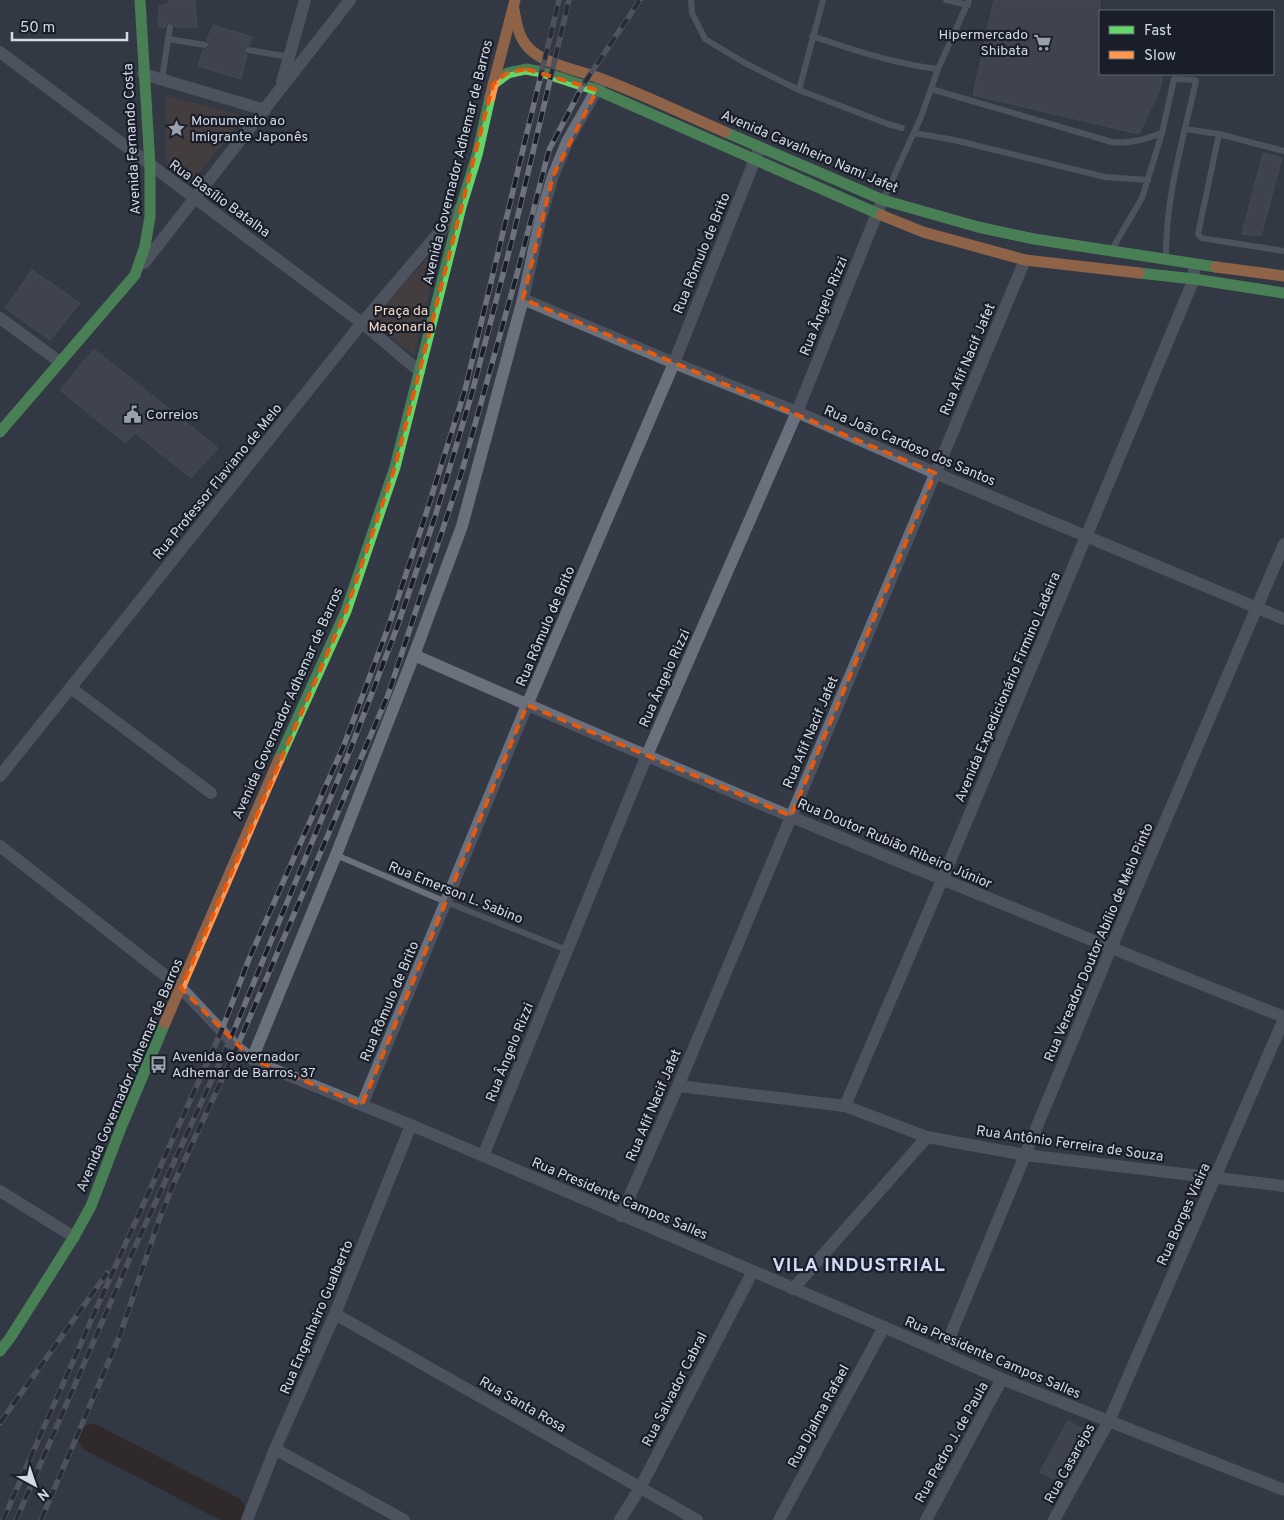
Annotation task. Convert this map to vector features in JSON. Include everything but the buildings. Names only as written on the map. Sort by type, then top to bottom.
[{"type":"main road","name":"Avenida Fernando Costa","points":[[135,275],[145,246],[150,217],[150,166],[140,0]]},
{"type":"main road","name":"Avenida Governador Adhemar de Barros","points":[[0,1352],[74,1237],[97,1191],[122,1125],[261,799],[346,611],[395,467],[461,207],[477,156],[514,4]]},
{"type":"main road","name":"Avenida Cavalheiro Nami Jafet","points":[[514,4],[518,32],[525,44],[533,52],[545,59],[754,159],[923,232],[1025,260],[1194,279],[1284,293]]},
{"type":"main road","name":"Avenida Cavalheiro Nami Jafet","points":[[493,84],[506,73],[516,69],[526,69],[600,85],[760,148],[882,200],[1015,235],[1111,252],[1284,276]]},
{"type":"main road","points":[[0,432],[135,275]]},
{"type":"street","points":[[280,89],[305,0]]},
{"type":"street","points":[[135,275],[350,0]]},
{"type":"street","name":"Rua Basílio Batalha","points":[[0,52],[362,323],[419,371]]},
{"type":"street","points":[[143,74],[265,110]]},
{"type":"street","points":[[252,1059],[336,855],[462,526],[523,299],[541,218],[553,176],[567,142],[600,85]]},
{"type":"street","name":"Rua Rômulo de Brito","points":[[362,1105],[527,705],[674,363],[760,148]]},
{"type":"street","name":"Rua Ângelo Rizzi","points":[[483,1156],[647,755],[797,412],[882,200]]},
{"type":"street","name":"Rua Professor Flaviano de Melo","points":[[0,776],[362,323],[461,207]]},
{"type":"street","name":"Rua Afif Nacif Jafet","points":[[621,1216],[678,1086],[1025,260]]},
{"type":"street","name":"Avenida Expedicionário Firmino Ladeira","points":[[845,1106],[1194,279],[1195,264]]},
{"type":"street","name":"Rua João Cardoso dos Santos","points":[[523,299],[674,363],[797,412],[935,473],[1284,620]]},
{"type":"street","points":[[0,318],[60,362]]},
{"type":"street","name":"Rua Vereador Doutor Abílio de Melo Pinto","points":[[944,1353],[1025,1155],[1284,544]]},
{"type":"street","name":"Rua Doutor Rubião Ribeiro Júnior","points":[[414,655],[527,705],[942,880],[1284,1018]]},
{"type":"street","points":[[71,688],[211,793]]},
{"type":"street","name":"Rua Presidente Campos Salles","points":[[0,846],[181,988],[222,1032],[252,1059],[411,1125],[1002,1379],[1284,1490]]},
{"type":"street","name":"Rua Borges Vieira","points":[[1109,1421],[1284,1018]]},
{"type":"street","name":"Rua Antônio Ferreira de Souza","points":[[678,1086],[845,1106],[927,1137],[1025,1155],[1284,1186]]},
{"type":"street","name":"Rua Engenheiro Gualberto","points":[[247,1520],[275,1449],[335,1314],[411,1125]]},
{"type":"street","points":[[793,1289],[927,1137]]},
{"type":"street","points":[[0,1191],[74,1237]]},
{"type":"street","name":"Rua Salvador Cabral","points":[[620,1520],[640,1488],[752,1271]]},
{"type":"street","name":"Rua Santa Rosa","points":[[335,1314],[697,1520]]},
{"type":"street","name":"Rua Djalma Rafael","points":[[779,1520],[884,1327]]},
{"type":"street","name":"Rua Pedro J. de Paula","points":[[926,1520],[1002,1379]]},
{"type":"street","name":"Rua Casarejos","points":[[1054,1520],[1109,1421]]},
{"type":"street","points":[[275,1449],[404,1520]]},
{"type":"lane","points":[[691,0],[692,13],[705,39],[745,63],[799,90],[902,128]]},
{"type":"lane","points":[[799,90],[823,0]]},
{"type":"lane","points":[[882,200],[914,133],[938,69],[968,3],[946,0]]},
{"type":"lane","points":[[162,79],[170,27]]},
{"type":"lane","points":[[812,36],[846,48],[919,67],[938,69]]},
{"type":"lane","points":[[168,39],[205,45]]},
{"type":"lane","points":[[248,50],[290,56],[302,62]]},
{"type":"lane","points":[[1111,252],[1134,215],[1142,198],[1162,133],[1175,78],[1196,81],[1170,201],[1166,260]]},
{"type":"lane","points":[[931,89],[1112,142],[1125,144],[1137,142],[1162,133]]},
{"type":"lane","points":[[1186,129],[1219,134],[1284,151]]},
{"type":"lane","points":[[914,133],[954,140],[1105,177],[1148,180]]},
{"type":"lane","points":[[1219,134],[1198,234],[1201,238],[1284,251]]},
{"type":"lane","name":"Rua Emerson L. Sabino","points":[[336,855],[446,902],[567,950]]},
{"type":"highlighted area","points":[[526,69],[597,90],[553,176],[523,299],[935,473],[791,816],[527,705],[362,1105],[252,1059],[181,988],[346,611],[395,467],[493,84],[507,73]]},
{"type":"green space","points":[[166,96],[239,115],[237,126],[191,182],[172,173],[166,162]]},
{"type":"green space","name":"Praça da Maçonaria","points":[[441,244],[414,355],[370,320]]},
{"type":"waterway","points":[[92,1438],[231,1510]]},
{"type":"railway","points":[[3,1520],[221,1032],[249,959],[344,745],[388,628],[465,390],[559,0]]},
{"type":"railway","points":[[16,1520],[130,1258],[230,1040],[351,748],[396,630],[434,520],[472,393],[513,236],[569,0]]},
{"type":"railway","points":[[41,1520],[120,1335],[159,1220],[173,1185],[237,1047],[388,695],[462,471],[517,274],[549,150],[583,85],[640,0]]},
{"type":"railway","points":[[0,1423],[107,1273]]},
{"type":"traffic: fast","points":[[0,432],[135,275],[145,246],[150,217],[150,165],[140,0]]},
{"type":"traffic: fast","points":[[493,84],[508,73],[526,69],[542,72],[597,90],[881,215]]},
{"type":"traffic: fast","points":[[279,759],[346,611],[395,467],[461,207],[477,155],[490,97]]},
{"type":"traffic: fast","points":[[725,132],[883,200],[978,227],[1034,239],[1216,267]]},
{"type":"traffic: fast","points":[[1139,273],[1194,279],[1284,293]]},
{"type":"traffic: fast","points":[[0,1351],[74,1237],[91,1206],[122,1125],[165,1023]]},
{"type":"traffic: slow","points":[[490,97],[515,0]]},
{"type":"traffic: slow","points":[[514,10],[521,37],[528,47],[539,56],[556,64],[618,85],[725,132]]},
{"type":"traffic: slow","points":[[881,215],[923,232],[1025,260],[1139,273]]},
{"type":"traffic: slow","points":[[1216,267],[1284,276]]},
{"type":"traffic: slow","points":[[165,1023],[279,759]]},
{"type":"place","name":"Hipermercado Shibata","points":[[1042,42]]},
{"type":"place","name":"Monumento ao Imigrante Japonês","points":[[177,128]]},
{"type":"place","name":"Correios","points":[[132,414]]},
{"type":"place","name":"Avenida Governador Adhemar de Barros, 37","points":[[158,1064]]},
{"type":"district","name":"VILA INDUSTRIAL","points":[[859,1264]]}]
